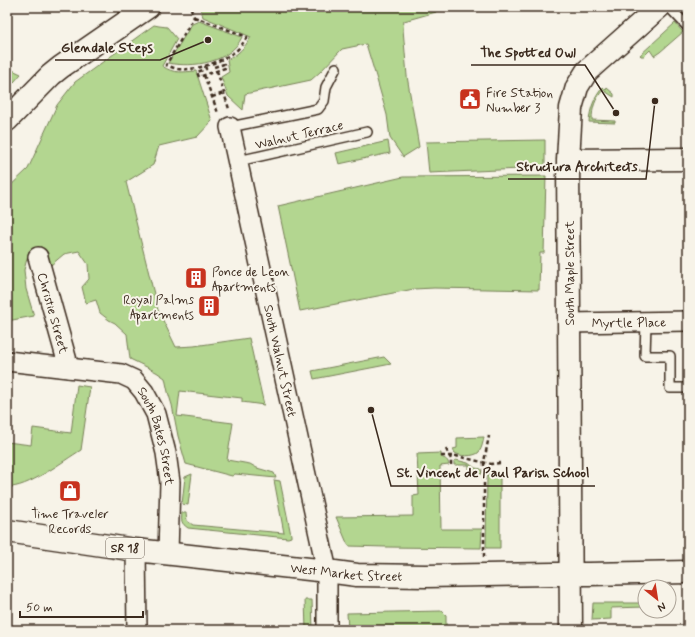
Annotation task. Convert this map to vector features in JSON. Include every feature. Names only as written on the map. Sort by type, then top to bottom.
[{"type":"main road","points":[[7,120],[51,75],[148,7]]},
{"type":"main road","name":"South Maple Street","points":[[572,630],[568,160],[571,108],[577,87],[587,71],[659,7]]},
{"type":"main road","points":[[568,160],[688,159]]},
{"type":"main road","name":"West Market Street","points":[[7,531],[136,550],[357,575],[426,576],[688,572]]},
{"type":"street","name":"South Walnut Street","points":[[230,118],[327,571],[327,630]]},
{"type":"street","name":"Christie Street","points":[[38,257],[69,368]]},
{"type":"street","name":"Myrtle Place","points":[[569,323],[688,321]]},
{"type":"street","name":"South Bates Street","points":[[7,361],[121,374],[134,380],[144,392],[156,414],[166,453],[170,482],[168,553]]},
{"type":"street","points":[[136,550],[137,630]]},
{"type":"lane","points":[[669,7],[688,27]]},
{"type":"lane","points":[[230,118],[318,109],[324,101],[326,87],[336,68]]},
{"type":"lane","name":"Walnut Terrace","points":[[238,161],[367,132]]},
{"type":"lane","points":[[646,322],[645,356],[670,356],[670,388],[688,388]]},
{"type":"path","points":[[191,9],[194,17],[246,38],[238,49],[230,55],[205,66],[176,69],[166,65],[194,17]]},
{"type":"path","points":[[205,66],[206,69],[197,72],[199,77],[225,68],[224,64],[214,67],[213,63]]},
{"type":"path","points":[[217,71],[230,118]]},
{"type":"path","points":[[204,75],[218,113]]},
{"type":"path","points":[[212,96],[224,93]]},
{"type":"path","points":[[484,556],[484,462],[489,436]]},
{"type":"path","points":[[446,449],[450,456],[451,465]]},
{"type":"path","points":[[441,456],[456,456],[491,464],[500,463]]},
{"type":"green space","points":[[200,7],[436,7],[436,12],[404,21],[403,29],[407,76],[419,147],[403,157],[390,138],[387,115],[366,44],[342,49],[311,80],[245,94],[243,110],[228,96],[221,77],[229,72],[227,60],[241,50],[251,37],[203,17]]},
{"type":"green space","points":[[199,21],[242,37],[229,53],[210,62],[188,65],[168,63],[192,24]]},
{"type":"green space","points":[[675,23],[683,32],[654,56],[650,50],[644,56],[640,55]]},
{"type":"green space","points":[[154,25],[167,27],[177,39],[162,66],[166,69],[174,71],[196,71],[212,121],[197,137],[159,146],[153,165],[126,182],[158,310],[176,347],[194,346],[249,338],[264,405],[242,402],[242,398],[180,391],[177,416],[233,423],[227,460],[250,464],[257,468],[274,473],[276,478],[235,474],[232,476],[186,464],[165,378],[153,370],[130,359],[127,334],[115,323],[100,313],[96,300],[86,303],[82,287],[89,279],[88,264],[79,251],[64,254],[51,265],[42,248],[29,251],[24,270],[26,289],[34,316],[7,321],[7,189],[28,169],[57,105],[75,82]]},
{"type":"green space","points":[[7,68],[21,74],[7,90]]},
{"type":"green space","points":[[603,87],[606,90],[607,88],[614,94],[614,97],[603,90],[594,104],[592,120],[615,121],[615,123],[589,122],[593,103]]},
{"type":"green space","points":[[545,140],[545,168],[429,173],[426,142]]},
{"type":"green space","points":[[388,141],[390,153],[339,164],[336,153]]},
{"type":"green space","points":[[546,176],[544,253],[540,253],[539,290],[414,289],[300,311],[278,206],[403,177]]},
{"type":"green space","points":[[384,357],[391,364],[314,379],[312,371]]},
{"type":"green space","points":[[77,385],[90,387],[81,450],[55,467],[24,484],[7,487],[7,442],[31,445],[33,428],[71,433]]},
{"type":"green space","points":[[484,437],[481,449],[477,454],[463,456],[454,452],[453,449],[457,448],[457,438]]},
{"type":"green space","points":[[441,453],[441,457],[448,462],[449,465],[440,466],[441,529],[482,529],[481,548],[349,546],[336,517],[413,516],[413,496],[419,495],[417,454]]},
{"type":"green space","points":[[456,460],[468,463],[475,468],[481,469],[482,474],[469,474],[469,465],[454,465],[454,461]]},
{"type":"green space","points":[[500,472],[500,548],[486,548],[487,476],[489,473]]},
{"type":"green space","points":[[192,474],[188,505],[182,504],[185,477]]},
{"type":"green space","points":[[274,480],[280,481],[291,537],[288,538],[188,528],[182,522],[182,513],[186,513],[187,521],[193,525],[284,533]]},
{"type":"green space","points":[[305,600],[312,600],[313,630],[306,630]]},
{"type":"green space","points":[[593,603],[637,603],[637,607],[611,608],[611,619],[592,620]]},
{"type":"green space","points":[[442,611],[446,615],[446,630],[348,630],[347,613]]},
{"type":"place","name":"Glendale Steps","points":[[208,40]]},
{"type":"place","name":"Fire Station Number 3","points":[[470,99]]},
{"type":"place","name":"Structura Architects","points":[[655,101]]},
{"type":"place","name":"The Spotted Owl","points":[[616,113]]},
{"type":"place","name":"Ponce de Leon Apartments","points":[[196,278]]},
{"type":"place","name":"Royal Palms Apartments","points":[[209,306]]},
{"type":"place","name":"St. Vincent de Paul Parish School","points":[[371,410]]},
{"type":"place","name":"Time Traveler Records","points":[[70,491]]}]
